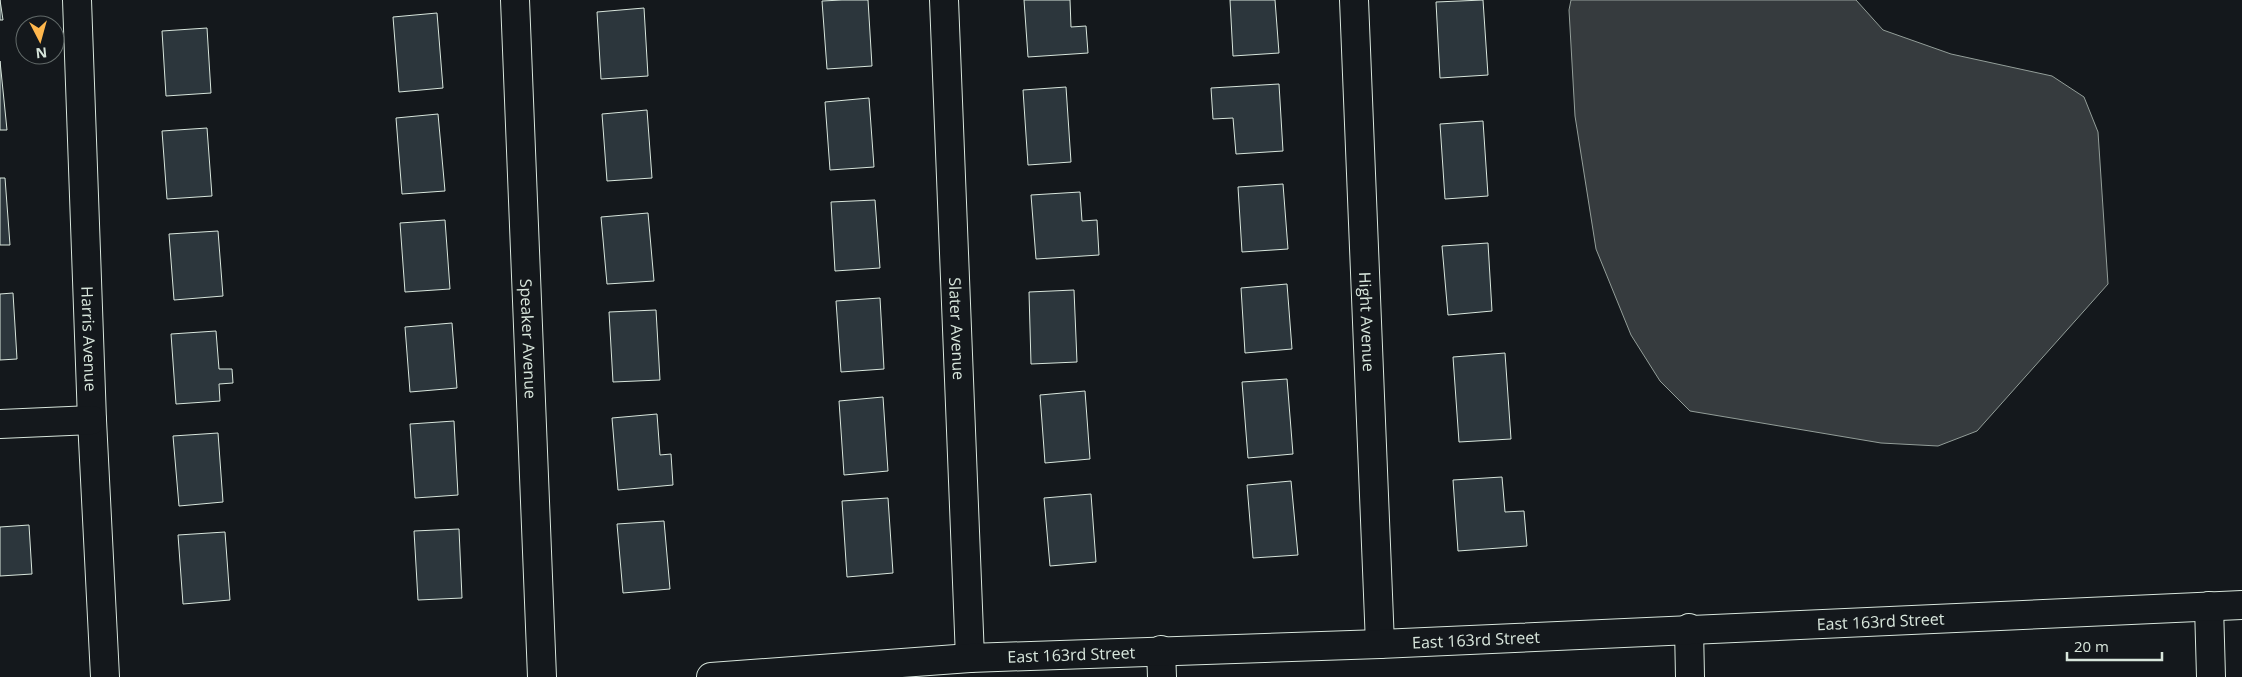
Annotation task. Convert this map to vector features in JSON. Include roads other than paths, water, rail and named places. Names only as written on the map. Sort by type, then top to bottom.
[{"type":"street","name":"Harris Avenue","points":[[76,0],[92,420],[105,677]]},
{"type":"street","name":"Speaker Avenue","points":[[514,0],[542,677]]},
{"type":"street","name":"Slater Avenue","points":[[944,0],[970,658]]},
{"type":"street","name":"Hight Avenue","points":[[1354,0],[1380,644]]},
{"type":"street","points":[[0,424],[92,420]]},
{"type":"street","name":"East 163rd Street","points":[[711,677],[970,658],[1380,644],[1689,628],[2242,605]]},
{"type":"street","points":[[2209,606],[2211,677]]},
{"type":"street","points":[[1689,628],[1690,677]]},
{"type":"street","points":[[1162,650],[1162,677]]}]
